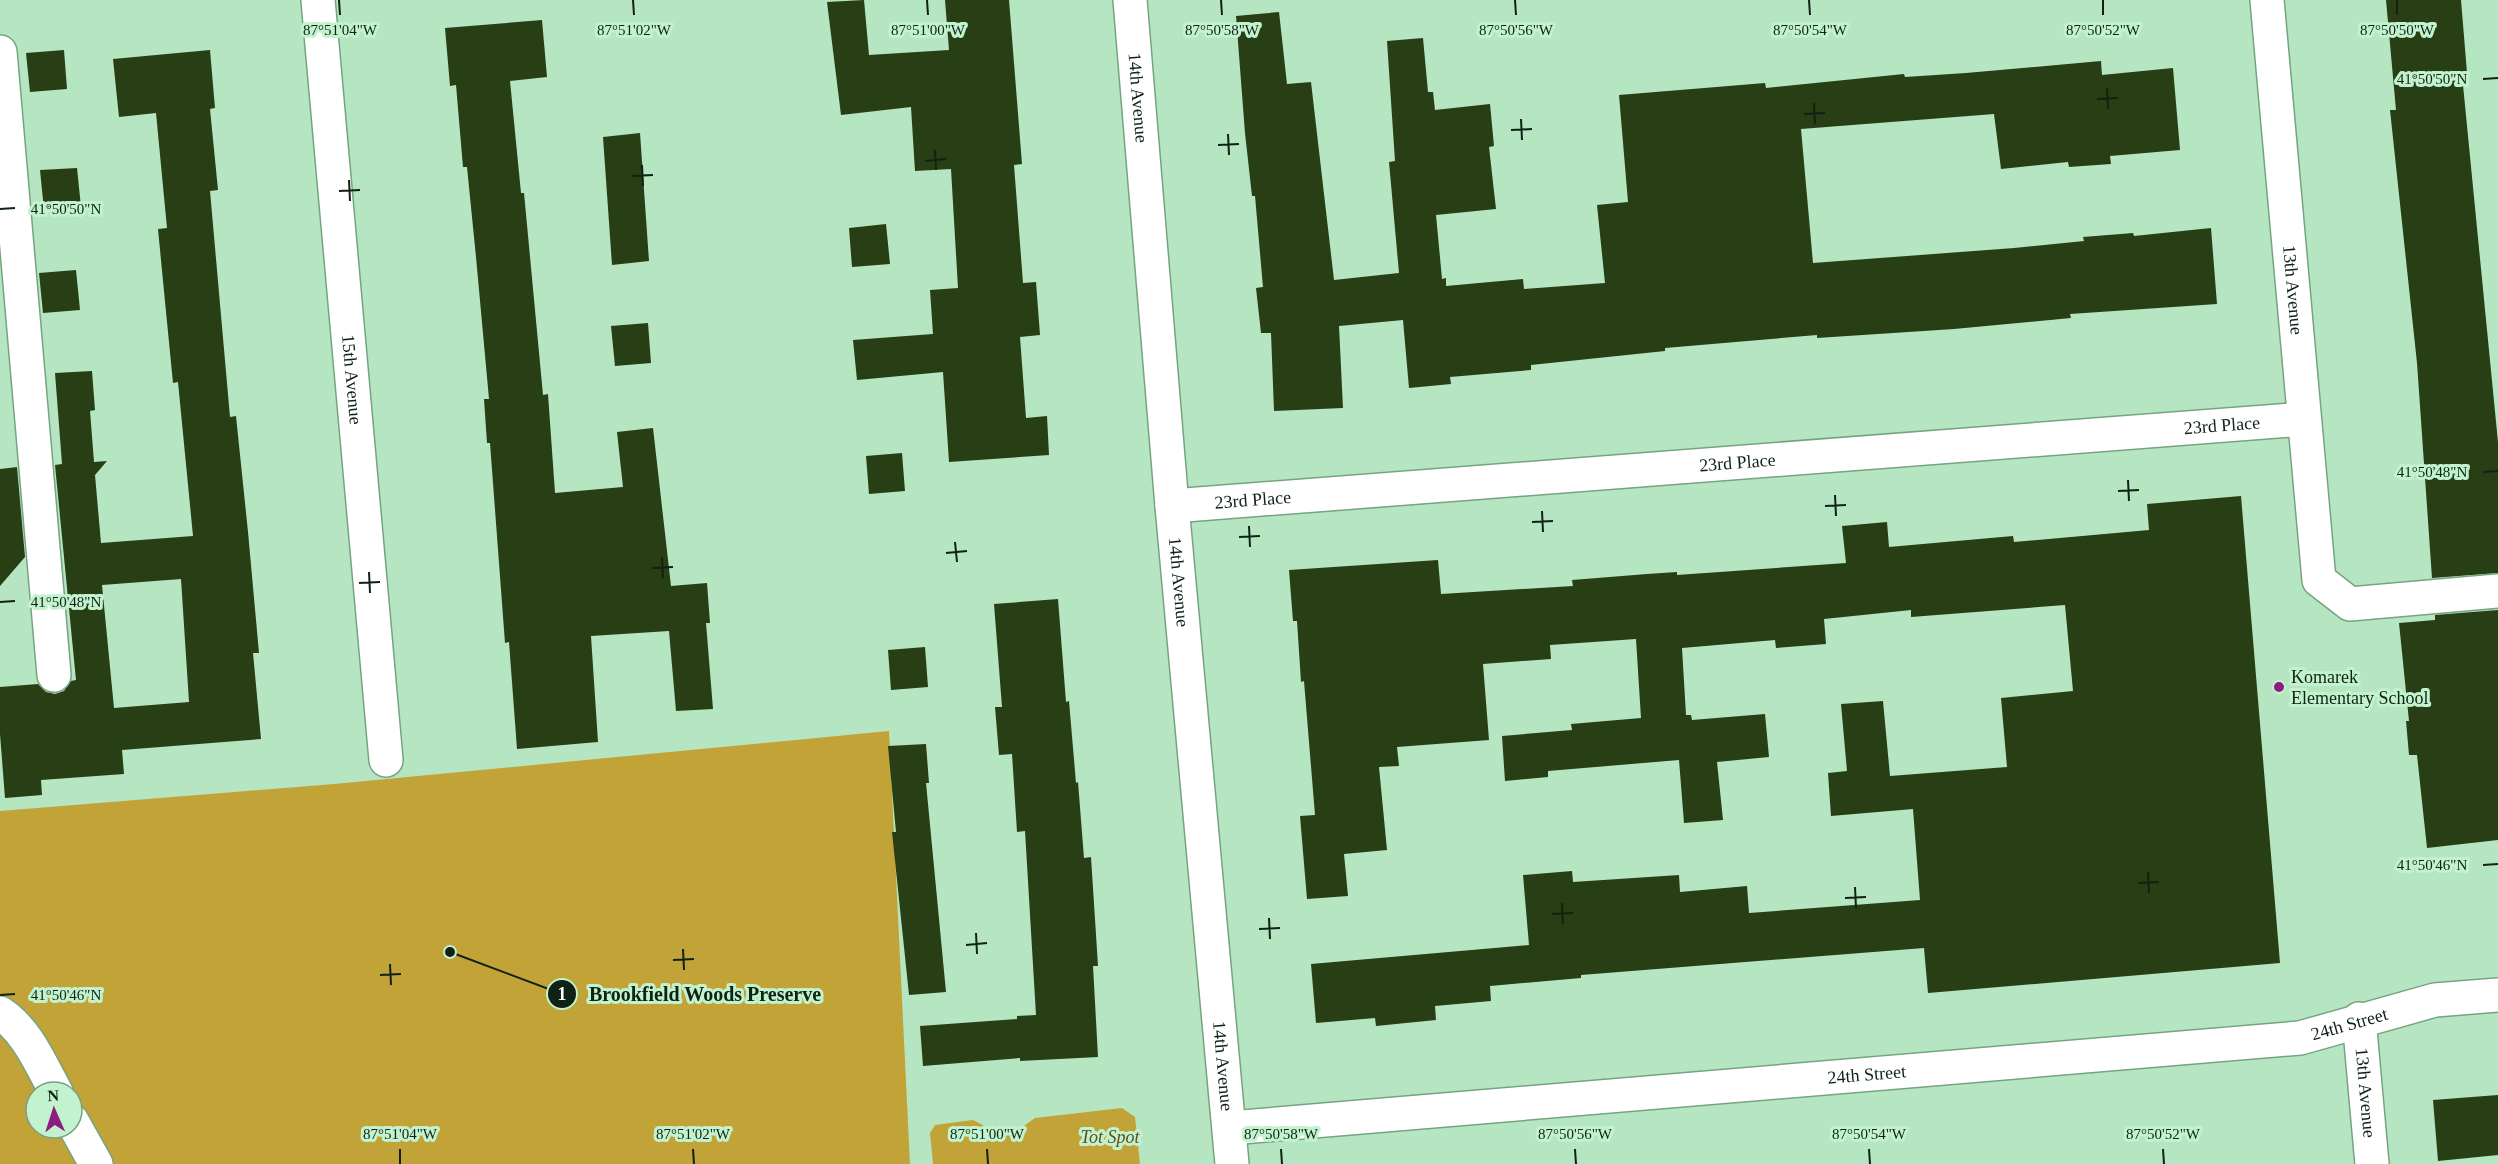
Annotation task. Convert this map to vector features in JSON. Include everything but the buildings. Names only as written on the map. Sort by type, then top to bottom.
[{"type":"street","name":"15th Avenue","points":[[318,0],[386,760]]},
{"type":"street","name":"14th Avenue","points":[[1130,0],[1172,506],[1233,1164]]},
{"type":"street","name":"13th Avenue","points":[[2267,0],[2319,580],[2350,604],[2498,591]]},
{"type":"street","points":[[0,52],[54,675]]},
{"type":"street","name":"23rd Place","points":[[1172,506],[2304,419]]},
{"type":"street","name":"24th Street","points":[[1230,1128],[2300,1038],[2359,1019],[2435,1000],[2498,994]]},
{"type":"street","points":[[0,1013],[10,1019],[31,1047],[49,1080]]},
{"type":"street","name":"13th Avenue","points":[[2359,1019],[2372,1164]]},
{"type":"street","points":[[83,1140],[96,1164]]},
{"type":"green space","points":[[889,731],[910,1164],[0,1164],[0,811],[334,784]]},
{"type":"green space","name":"Tot Spot","points":[[1122,1108],[1135,1117],[1140,1164],[933,1164],[930,1133],[935,1125],[973,1120],[994,1131],[1004,1133],[1017,1131],[1035,1118]]},
{"type":"place","name":"Komarek Elementary School","points":[[2279,687]]},
{"type":"place","name":"Brookfield Woods Preserve","points":[[450,952]]}]
